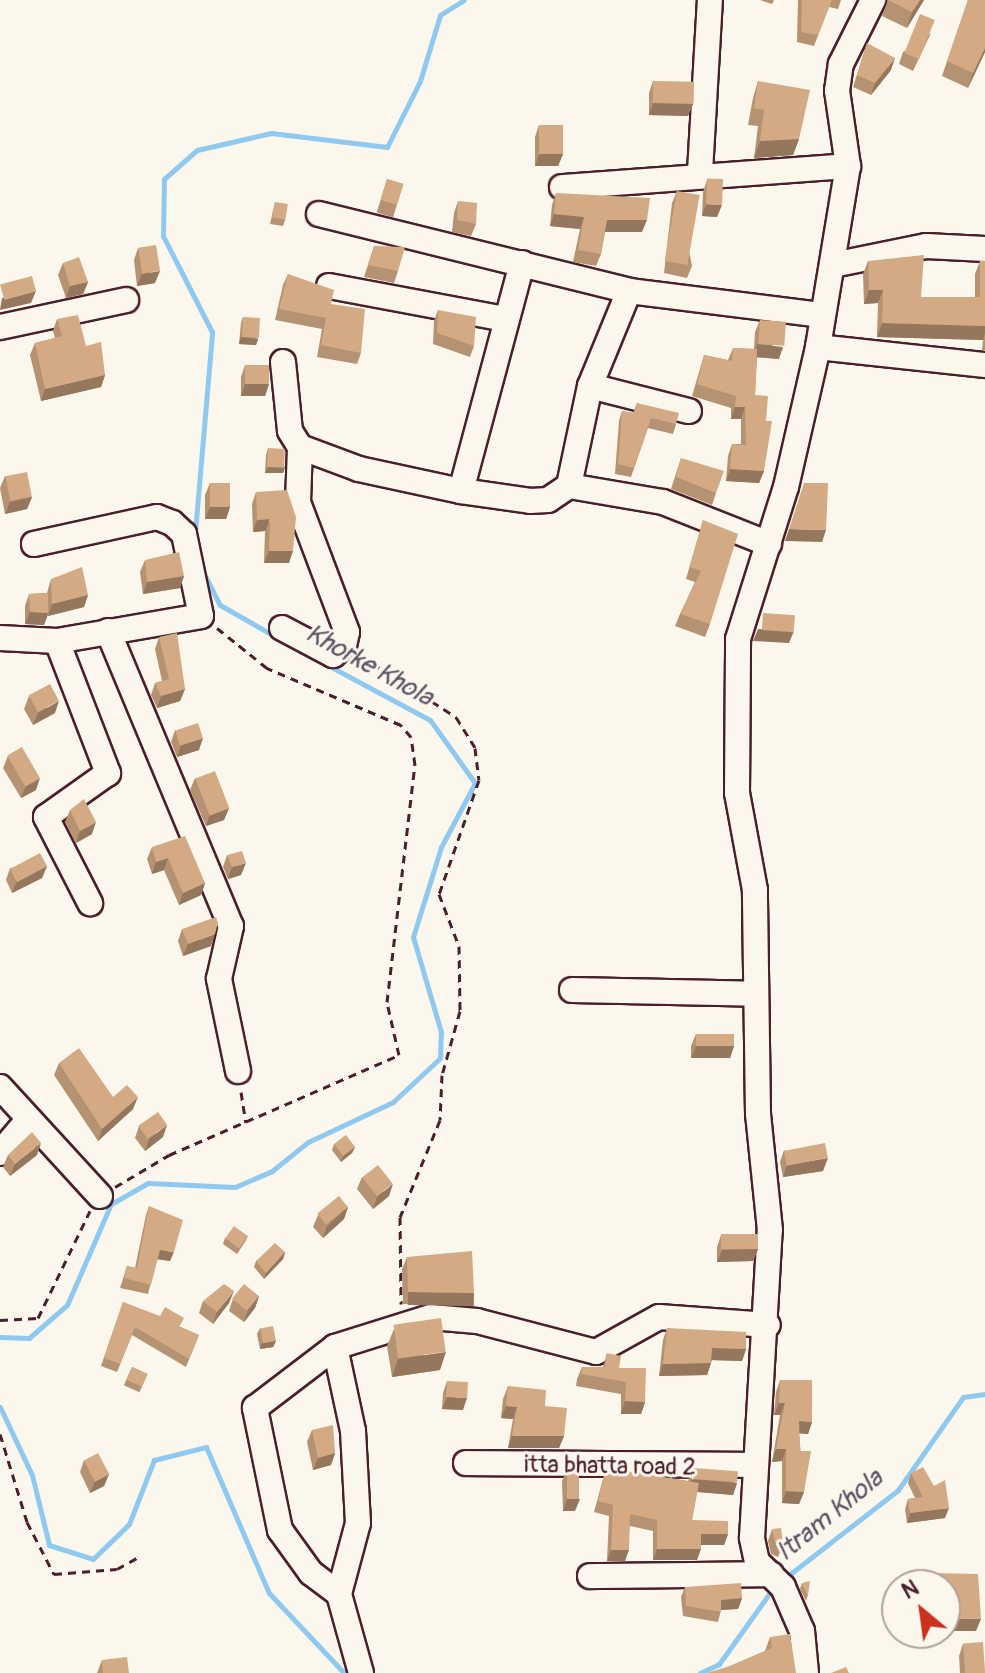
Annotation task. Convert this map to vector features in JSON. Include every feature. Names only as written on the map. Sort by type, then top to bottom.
[{"type":"street","points":[[700,172],[710,0]]},
{"type":"street","points":[[806,1673],[802,1631],[777,1581],[753,1553],[753,1465],[768,1325],[755,890],[737,793],[737,660],[818,347],[833,265],[848,166],[839,77],[873,0]]},
{"type":"street","points":[[562,187],[700,172],[848,166]]},
{"type":"street","points":[[319,214],[629,291],[823,315]]},
{"type":"street","points":[[833,265],[926,246],[985,249]]},
{"type":"street","points":[[461,491],[522,263]]},
{"type":"street","points":[[329,286],[505,319]]},
{"type":"street","points":[[569,486],[590,386],[629,291]]},
{"type":"street","points":[[0,327],[126,300]]},
{"type":"street","points":[[818,347],[985,365]]},
{"type":"street","points":[[282,628],[333,655],[344,646],[347,632],[298,502],[300,447],[290,431],[283,362]]},
{"type":"street","points":[[590,386],[689,411]]},
{"type":"street","points":[[300,447],[344,465],[461,491],[530,501],[569,486],[663,502],[769,544]]},
{"type":"street","points":[[0,638],[57,641],[201,616],[184,534],[172,523],[157,517],[34,544]]},
{"type":"street","points":[[108,631],[231,926],[219,979],[238,1071]]},
{"type":"street","points":[[57,641],[108,773],[46,817],[90,903]]},
{"type":"street","points":[[572,990],[756,994]]},
{"type":"street","points":[[0,1087],[27,1121],[100,1196]]},
{"type":"street","points":[[0,1153],[27,1121]]},
{"type":"street","points":[[339,1594],[311,1573],[280,1530],[255,1408],[335,1347],[404,1323],[477,1321],[596,1352],[659,1317],[768,1325]]},
{"type":"street","points":[[335,1347],[353,1431],[358,1523],[339,1594],[361,1673]]},
{"type":"street","name":"itta bhatta road 2","points":[[466,1463],[753,1465]]},
{"type":"street","points":[[590,1576],[777,1581]]},
{"type":"path","points":[[0,1320],[38,1318],[100,1196],[169,1155],[399,1055],[387,1002],[414,748],[401,725],[267,668],[201,616]]},
{"type":"path","points":[[344,646],[456,717],[475,748],[479,780],[439,894],[459,946],[460,1011],[442,1075],[440,1120],[400,1217],[404,1323]]},
{"type":"path","points":[[238,1071],[246,1123]]},
{"type":"path","points":[[0,1434],[27,1522],[54,1574],[117,1569],[140,1556]]},
{"type":"building","points":[[802,0],[832,0],[818,35],[801,32]]},
{"type":"building","points":[[888,0],[920,0],[912,12]]},
{"type":"building","points":[[968,0],[985,0],[985,48],[973,73],[947,61]]},
{"type":"building","points":[[920,14],[935,20],[919,59],[904,53]]},
{"type":"building","points":[[867,43],[895,58],[875,83],[857,75]]},
{"type":"building","points":[[653,81],[694,82],[694,104],[653,103]]},
{"type":"building","points":[[758,81],[810,90],[799,139],[760,141],[764,110],[754,108]]},
{"type":"building","points":[[539,125],[563,125],[563,154],[539,154]]},
{"type":"building","points":[[707,178],[723,179],[722,205],[706,204]]},
{"type":"building","points":[[387,179],[403,184],[397,205],[381,200]]},
{"type":"building","points":[[677,191],[700,195],[687,265],[665,261]]},
{"type":"building","points":[[556,193],[650,198],[647,220],[607,220],[601,254],[578,250],[584,217],[554,214]]},
{"type":"building","points":[[458,201],[477,203],[476,224],[457,220]]},
{"type":"building","points":[[275,202],[288,204],[285,220],[272,218]]},
{"type":"building","points":[[156,245],[160,271],[142,273],[138,248]]},
{"type":"building","points":[[374,246],[405,247],[398,271],[368,265]]},
{"type":"building","points":[[924,255],[921,297],[980,297],[980,261],[985,261],[985,326],[882,323],[883,290],[869,290],[868,261]]},
{"type":"building","points":[[79,257],[88,282],[70,286],[63,263]]},
{"type":"building","points":[[288,274],[334,290],[331,304],[365,309],[361,353],[321,345],[326,318],[279,309]]},
{"type":"building","points":[[32,276],[36,291],[4,300],[0,285]]},
{"type":"building","points":[[438,310],[476,317],[474,346],[437,333]]},
{"type":"building","points":[[78,315],[86,346],[101,342],[105,375],[45,389],[35,343],[62,336],[57,319]]},
{"type":"building","points":[[243,317],[260,318],[259,338],[242,337]]},
{"type":"building","points":[[760,320],[786,322],[784,346],[758,344]]},
{"type":"building","points":[[733,348],[757,349],[755,395],[768,396],[766,421],[772,421],[764,471],[730,469],[732,444],[746,445],[745,407],[735,407],[736,396],[697,384],[704,355],[732,361]]},
{"type":"building","points":[[245,365],[269,365],[269,384],[245,384]]},
{"type":"building","points":[[637,403],[679,413],[676,424],[651,418],[634,468],[618,464],[622,411],[634,413]]},
{"type":"building","points":[[268,448],[285,449],[284,468],[267,467]]},
{"type":"building","points":[[681,458],[724,471],[716,493],[676,477]]},
{"type":"building","points":[[27,472],[32,497],[10,501],[5,476]]},
{"type":"building","points":[[210,483],[230,483],[230,507],[210,507]]},
{"type":"building","points":[[804,483],[828,483],[826,530],[789,529]]},
{"type":"building","points":[[287,490],[296,517],[293,551],[269,551],[270,519],[257,520],[256,492]]},
{"type":"building","points":[[703,520],[738,534],[710,624],[680,614],[701,571],[690,567]]},
{"type":"building","points":[[179,552],[184,576],[147,582],[145,560]]},
{"type":"building","points":[[82,567],[88,595],[52,604],[51,579]]},
{"type":"building","points":[[48,593],[48,613],[30,612],[29,594]]},
{"type":"building","points":[[763,613],[795,615],[794,632],[762,630]]},
{"type":"building","points":[[177,633],[185,689],[161,696],[155,683],[169,679],[159,637]]},
{"type":"building","points":[[50,684],[59,701],[38,712],[29,695]]},
{"type":"building","points":[[198,723],[203,738],[180,746],[175,730]]},
{"type":"building","points":[[22,747],[40,778],[25,787],[7,756]]},
{"type":"building","points":[[215,771],[229,808],[210,816],[195,779]]},
{"type":"building","points":[[84,799],[96,822],[80,831],[70,810]]},
{"type":"building","points":[[185,836],[205,883],[183,893],[168,858],[156,862],[152,847]]},
{"type":"building","points":[[242,851],[246,863],[232,867],[227,855]]},
{"type":"building","points":[[40,853],[47,866],[17,882],[10,869]]},
{"type":"building","points":[[216,917],[215,934],[188,944],[182,929]]},
{"type":"building","points":[[696,1034],[734,1034],[734,1046],[696,1046]]},
{"type":"building","points":[[79,1048],[113,1097],[127,1085],[138,1097],[102,1129],[59,1063]]},
{"type":"building","points":[[158,1112],[167,1125],[148,1139],[138,1126]]},
{"type":"building","points":[[32,1132],[41,1143],[15,1164],[8,1155]]},
{"type":"building","points":[[346,1135],[355,1147],[343,1156],[334,1144]]},
{"type":"building","points":[[825,1143],[828,1158],[787,1166],[784,1151]]},
{"type":"building","points":[[378,1165],[393,1184],[377,1196],[362,1177]]},
{"type":"building","points":[[339,1196],[348,1207],[326,1225],[317,1214]]},
{"type":"building","points":[[149,1206],[183,1220],[174,1252],[160,1250],[151,1285],[124,1278],[127,1266],[137,1268]]},
{"type":"building","points":[[234,1226],[248,1236],[239,1248],[225,1238]]},
{"type":"building","points":[[721,1234],[758,1234],[758,1249],[721,1249]]},
{"type":"building","points":[[275,1243],[285,1252],[266,1273],[256,1261]]},
{"type":"building","points":[[472,1251],[474,1293],[408,1292],[407,1257]]},
{"type":"building","points":[[224,1284],[234,1291],[217,1312],[203,1301]]},
{"type":"building","points":[[244,1284],[259,1296],[247,1311],[232,1299]]},
{"type":"building","points":[[123,1302],[160,1316],[165,1307],[184,1318],[179,1327],[199,1335],[189,1359],[135,1327],[120,1364],[104,1358]]},
{"type":"building","points":[[441,1318],[446,1352],[398,1358],[393,1325]]},
{"type":"building","points":[[273,1326],[276,1341],[263,1343],[260,1328]]},
{"type":"building","points":[[667,1328],[746,1332],[746,1349],[712,1348],[711,1363],[663,1364]]},
{"type":"building","points":[[607,1353],[621,1356],[619,1368],[646,1368],[645,1402],[625,1401],[626,1382],[581,1374],[582,1367],[605,1367]]},
{"type":"building","points":[[132,1367],[148,1374],[142,1387],[126,1380]]},
{"type":"building","points":[[780,1380],[812,1380],[812,1422],[799,1421],[800,1451],[811,1451],[804,1492],[786,1491],[786,1449],[776,1449],[785,1403],[779,1403]]},
{"type":"building","points":[[447,1381],[468,1382],[467,1398],[446,1397]]},
{"type":"building","points":[[508,1386],[546,1390],[545,1406],[567,1408],[564,1436],[512,1436],[517,1407],[506,1406]]},
{"type":"building","points":[[333,1425],[335,1453],[318,1458],[312,1430]]},
{"type":"building","points":[[98,1453],[109,1474],[95,1482],[84,1461]]},
{"type":"building","points":[[923,1467],[934,1486],[945,1480],[949,1508],[910,1513],[908,1499],[923,1497],[911,1473]]},
{"type":"building","points":[[606,1468],[699,1483],[692,1520],[728,1521],[728,1534],[701,1534],[701,1549],[657,1549],[657,1520],[630,1514],[629,1550],[611,1550],[613,1505],[598,1501]]},
{"type":"building","points":[[693,1468],[738,1471],[737,1482],[692,1479]]},
{"type":"building","points":[[567,1469],[579,1469],[579,1499],[567,1499]]},
{"type":"building","points":[[781,1528],[783,1545],[775,1542],[772,1529]]},
{"type":"building","points":[[961,1574],[978,1574],[981,1619],[961,1618]]},
{"type":"building","points":[[810,1581],[808,1595],[802,1583]]},
{"type":"building","points":[[741,1583],[742,1598],[721,1600],[721,1612],[686,1606],[685,1587]]},
{"type":"building","points":[[790,1634],[796,1673],[707,1673],[772,1648],[770,1637]]},
{"type":"building","points":[[983,1642],[985,1673],[965,1673],[963,1643]]},
{"type":"building","points":[[127,1657],[129,1673],[103,1673],[102,1660]]},
{"type":"building","points":[[846,1667],[849,1673],[831,1673]]},
{"type":"waterway","name":"Khorke Khola","points":[[195,532],[212,332],[163,236],[164,179],[197,150],[271,133],[387,147],[420,81],[440,15],[464,0]]},
{"type":"waterway","name":"Khorke Khola","points":[[202,570],[220,605],[278,638]]},
{"type":"waterway","name":"Khorke Khola","points":[[0,1337],[29,1338],[67,1305],[111,1204],[148,1183],[235,1187],[272,1171],[308,1142],[393,1102],[440,1058],[441,1032],[413,937],[441,847],[475,783],[430,720],[290,645]]},
{"type":"waterway","name":"Itram Khola","points":[[785,1578],[898,1490],[963,1397],[985,1394]]},
{"type":"waterway","name":"Khorke Khola","points":[[0,1407],[32,1475],[49,1545],[93,1559],[129,1524],[154,1460],[206,1447],[269,1593],[344,1673]]},
{"type":"waterway","name":"Itram Khola","points":[[700,1673],[719,1664],[774,1587]]}]
